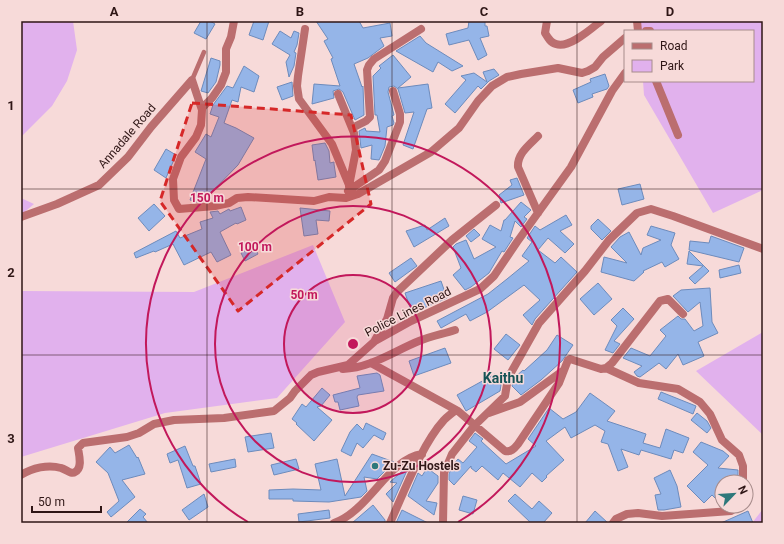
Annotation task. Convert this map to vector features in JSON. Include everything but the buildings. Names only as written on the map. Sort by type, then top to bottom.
[{"type":"street","points":[[202,108],[212,98],[221,85],[226,72],[226,49],[231,37],[234,21]]},
{"type":"street","points":[[547,21],[545,33],[555,44],[561,45],[571,42],[601,21]]},
{"type":"street","points":[[305,29],[297,86],[299,99],[332,144],[347,191]]},
{"type":"street","points":[[352,128],[366,121],[370,117],[368,65],[374,59],[421,29]]},
{"type":"street","points":[[347,191],[358,194],[430,152],[459,128],[478,101],[492,86],[507,77],[558,68],[582,73],[594,67],[602,57],[624,39]]},
{"type":"street","name":"Police Lines Road","points":[[21,475],[36,468],[45,467],[61,468],[74,473],[80,466],[78,448],[83,443],[127,437],[139,433],[154,424],[174,420],[224,418],[274,411],[290,398],[295,390],[311,375],[348,365],[375,340],[411,321],[480,289],[494,276],[571,167],[612,91],[624,74]]},
{"type":"street","points":[[192,80],[202,108],[201,125],[198,133],[181,158],[173,179],[174,200],[179,209],[229,203],[237,198],[248,197],[314,200],[347,191],[379,170],[385,161],[400,122],[400,114],[393,91]]},
{"type":"street","name":"Annadale Road","points":[[21,217],[57,204],[99,185],[128,157],[151,127],[192,80]]},
{"type":"street","points":[[656,82],[678,135]]},
{"type":"street","points":[[338,94],[352,128],[356,150],[347,191]]},
{"type":"street","points":[[538,136],[521,154],[518,162],[518,168],[538,213]]},
{"type":"street","points":[[375,340],[388,319],[393,298],[397,292],[452,240],[496,205]]},
{"type":"street","points":[[443,523],[444,472],[452,454],[474,426],[505,396],[508,378],[539,323],[609,240],[637,212],[651,210],[673,216],[763,249]]},
{"type":"street","points":[[606,368],[612,363],[660,301],[668,299],[683,314]]},
{"type":"street","points":[[334,369],[352,368],[371,363],[420,341],[455,330]]},
{"type":"street","points":[[371,363],[456,410],[508,452],[513,450],[559,383],[567,361],[570,359],[601,369],[606,368],[639,383],[678,389],[700,402],[710,414],[722,440],[739,455],[743,466],[743,474]]},
{"type":"street","points":[[486,414],[520,402],[564,370]]},
{"type":"street","points":[[390,523],[422,454],[434,433],[445,419],[456,410]]},
{"type":"street","points":[[334,523],[353,513],[400,464],[415,455],[422,454]]},
{"type":"street","points":[[613,523],[616,519],[627,514],[638,513],[662,516],[714,512]]},
{"type":"lane","name":"Annadale Road","points":[[192,80],[204,52]]},
{"type":"highlighted area","points":[[192,103],[351,115],[371,204],[238,311],[160,201]]},
{"type":"green space","points":[[21,21],[73,21],[77,50],[67,81],[52,106],[21,137]]},
{"type":"green space","points":[[639,21],[763,21],[763,190],[713,213],[644,95],[643,82],[754,82],[754,30],[640,30]]},
{"type":"green space","points":[[21,198],[34,204],[21,215]]},
{"type":"green space","points":[[313,245],[345,322],[277,398],[165,413],[21,457],[21,291],[194,292]]},
{"type":"green space","points":[[763,332],[763,435],[696,371]]},
{"type":"green space","points":[[763,509],[763,523],[752,523]]},
{"type":"place","name":"Zu-Zu Hostels","points":[[375,466]]},
{"type":"district","name":"Kaithu","points":[[503,378]]}]
